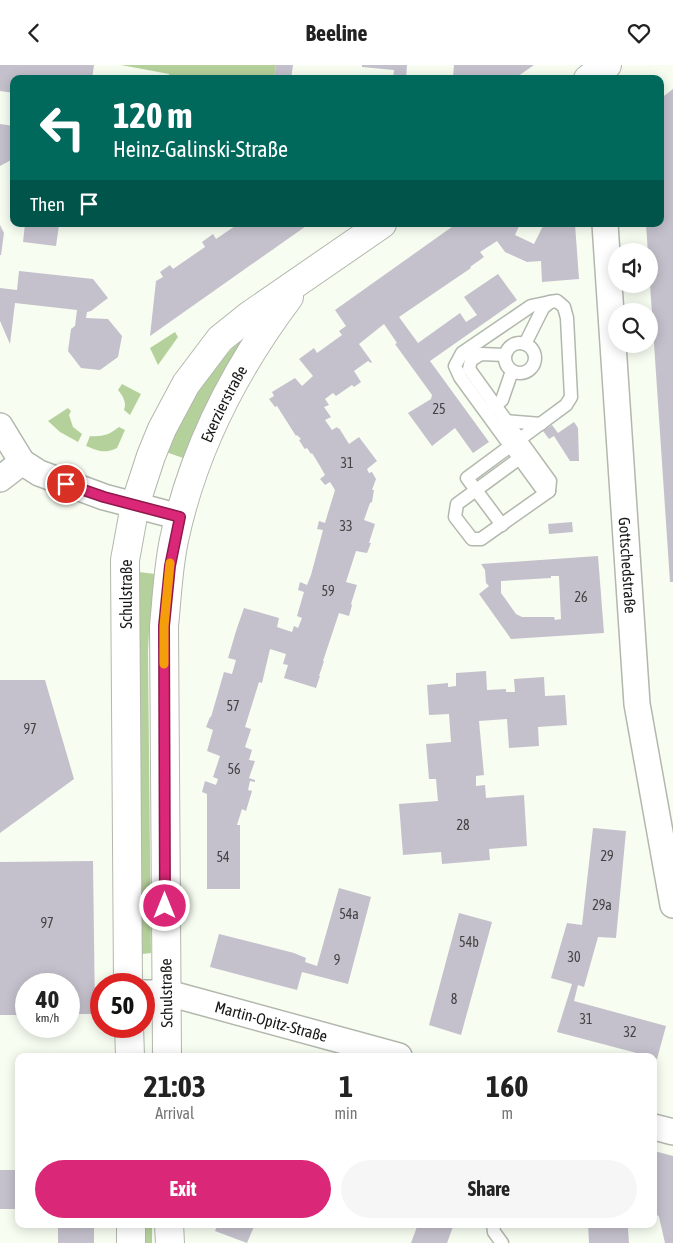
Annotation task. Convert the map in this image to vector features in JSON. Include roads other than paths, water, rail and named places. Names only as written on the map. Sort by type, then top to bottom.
[{"type":"main road","points":[[593,75],[607,65]]},
{"type":"main road","name":"Exerzierstraße","points":[[135,505],[162,429],[186,384],[220,339],[250,315],[378,227]]},
{"type":"main road","name":"Exerzierstraße","points":[[177,528],[194,470],[236,375],[264,331],[302,280]]},
{"type":"main road","name":"Schulstraße","points":[[128,973],[125,560],[135,505]]},
{"type":"main road","name":"Schulstraße","points":[[166,1053],[156,993],[165,911],[164,626],[170,566],[177,528]]},
{"type":"main road","points":[[129,1038],[130,1053]]},
{"type":"main road","points":[[131,1228],[131,1243]]},
{"type":"main road","points":[[170,1228],[170,1243]]},
{"type":"street","name":"Gottschedstraße","points":[[605,227],[637,704],[673,905]]},
{"type":"street","points":[[0,426],[22,462],[52,479],[104,497],[135,505],[177,528]]},
{"type":"street","points":[[0,479],[22,462]]},
{"type":"street","name":"Martin-Opitz-Straße","points":[[156,993],[387,1053]]},
{"type":"street","points":[[657,1128],[673,1132]]},
{"type":"lane","points":[[502,525],[476,490],[467,478],[515,443],[541,424],[566,405],[571,397],[567,317],[564,307],[558,301],[531,305],[462,353],[455,366],[460,377],[490,409],[515,443],[524,455],[550,481],[549,491],[502,525],[481,539],[472,539],[455,517],[457,504],[476,490],[504,470],[524,455]]},
{"type":"lane","points":[[525,344],[543,308],[550,302]]},
{"type":"lane","points":[[525,344],[530,347],[533,353],[533,364],[529,369],[518,373],[512,371],[508,366],[505,355],[513,345],[525,344]]},
{"type":"lane","points":[[505,355],[481,354],[471,359],[469,369],[490,409],[506,421],[515,443]]},
{"type":"lane","points":[[490,409],[502,400],[512,371]]},
{"type":"lane","points":[[506,421],[541,424]]},
{"type":"lane","points":[[524,455],[532,475],[541,488],[549,491]]},
{"type":"lane","points":[[504,470],[532,475]]},
{"type":"lane","points":[[494,1228],[494,1232],[502,1243]]}]
